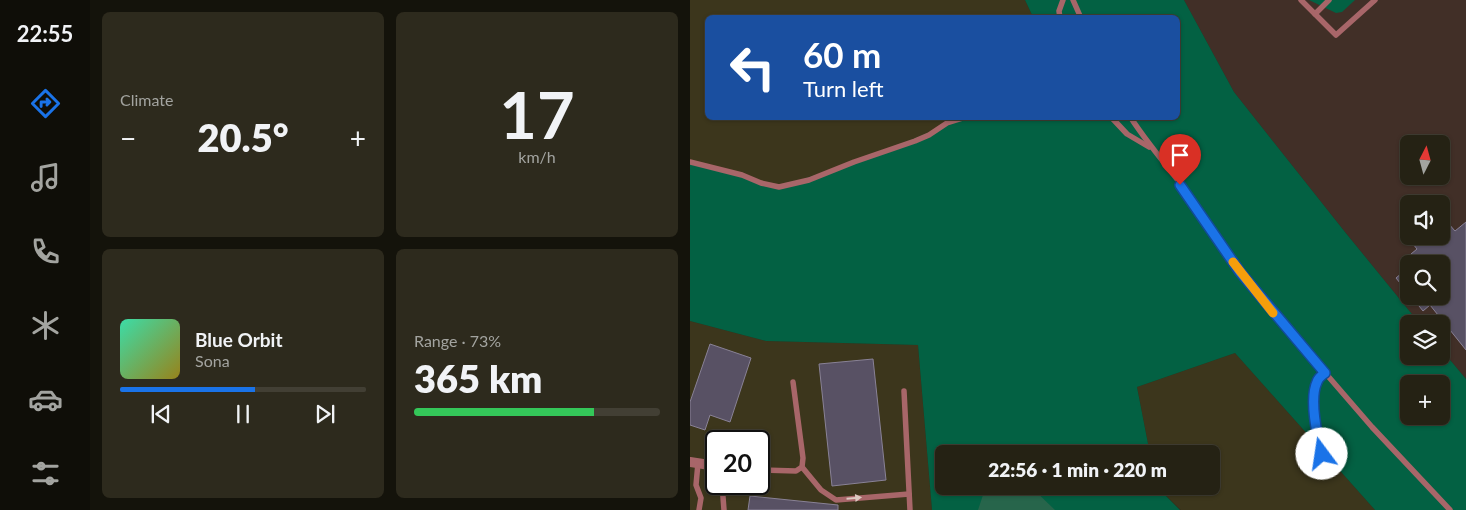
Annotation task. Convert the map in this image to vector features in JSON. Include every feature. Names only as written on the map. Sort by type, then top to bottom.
[{"type":"lane","points":[[1060,15],[1064,0]]},
{"type":"lane","points":[[1074,0],[1080,15]]},
{"type":"lane","points":[[1301,0],[1336,35],[1375,0]]},
{"type":"lane","points":[[1315,14],[1328,0]]},
{"type":"lane","points":[[690,162],[742,175],[761,183],[779,187],[809,180],[915,141],[929,135],[947,123],[957,120]]},
{"type":"lane","points":[[1114,120],[1127,134],[1151,148]]},
{"type":"lane","points":[[1132,120],[1151,148],[1190,197],[1240,272],[1372,427],[1450,510]]},
{"type":"lane","points":[[1310,459],[1321,462],[1322,454],[1317,434],[1314,402],[1317,382],[1325,373]]},
{"type":"lane","points":[[793,382],[803,458],[802,467],[820,490],[836,500],[909,494]]},
{"type":"lane","points":[[904,391],[910,510]]},
{"type":"lane","points":[[694,462],[696,485],[701,498],[699,510]]},
{"type":"lane","points":[[770,470],[796,471],[802,467]]},
{"type":"lane","points":[[723,495],[724,510]]},
{"type":"shaded area","points":[[690,0],[1025,0],[1032,15],[705,15],[705,120],[959,120],[915,141],[779,187],[690,162]]},
{"type":"shaded area","points":[[1184,0],[1466,0],[1466,379],[1450,360],[1450,315],[1413,315],[1405,305],[1450,305],[1450,255],[1400,255],[1400,299],[1234,92]]},
{"type":"shaded area","points":[[690,321],[766,341],[918,345],[932,510],[690,510]]},
{"type":"shaded area","points":[[1235,353],[1375,510],[1181,510],[1165,495],[1220,495],[1220,445],[1148,445],[1137,387]]},
{"type":"green space","points":[[1025,0],[1184,0],[1234,92],[1400,299],[1400,305],[1405,305],[1413,315],[1400,315],[1400,365],[1450,365],[1450,360],[1466,379],[1466,510],[1375,510],[1235,353],[1137,387],[1148,445],[935,445],[935,495],[1165,495],[1180,510],[932,510],[918,345],[766,341],[690,321],[690,162],[779,187],[873,156],[958,120],[1180,120],[1180,15],[1032,15]]},
{"type":"green space","points":[[1309,0],[1355,0],[1342,12],[1336,13]]},
{"type":"green space","points":[[983,495],[1039,495],[1055,510],[978,510]]},
{"type":"building","points":[[1466,222],[1466,350],[1450,330],[1450,315],[1438,315],[1430,305],[1450,305],[1450,255],[1412,255],[1417,249],[1414,245],[1450,245],[1450,225],[1455,231]]},
{"type":"building","points":[[1400,275],[1400,283],[1396,278]]},
{"type":"building","points":[[1418,305],[1430,305],[1423,311]]},
{"type":"building","points":[[710,344],[751,358],[730,422],[710,415],[705,430],[690,425],[690,402]]},
{"type":"building","points":[[873,359],[886,480],[832,486],[819,364]]},
{"type":"building","points":[[750,496],[838,505],[838,510],[748,510]]},
{"type":"slow traffic","points":[[1233,262],[1273,313]]},
{"type":"route","points":[[1180,185],[1240,272],[1325,373],[1317,382],[1314,402],[1317,434],[1322,454]]}]
